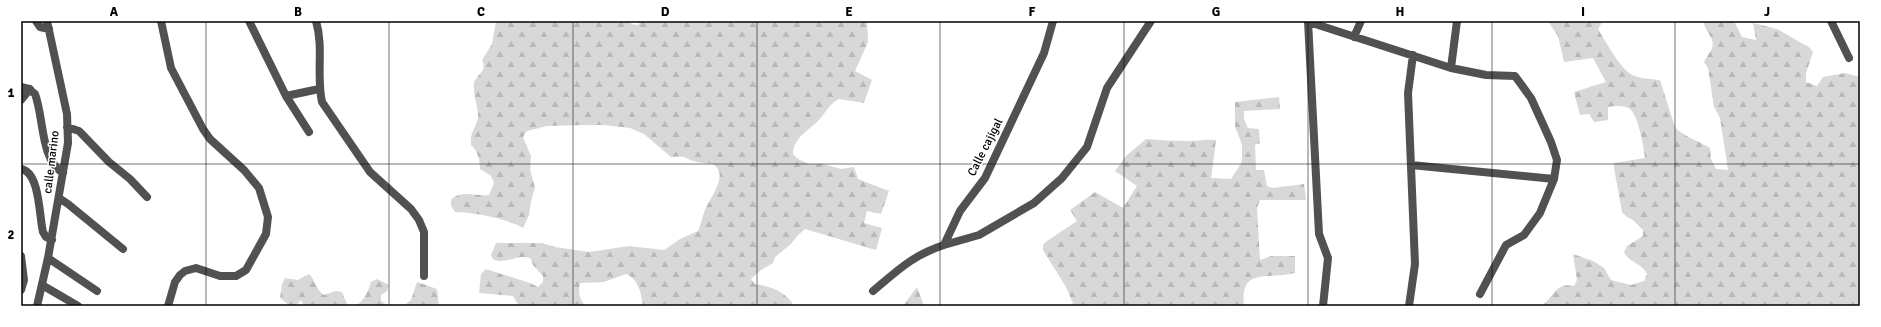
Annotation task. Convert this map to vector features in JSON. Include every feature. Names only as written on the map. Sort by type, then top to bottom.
[{"type":"street","points":[[36,21],[40,27],[48,25]]},
{"type":"street","points":[[161,21],[171,68],[203,129],[210,140],[244,170],[259,188],[268,217],[266,234],[246,270],[236,276],[220,276],[196,268],[185,272],[180,275],[175,282],[168,306]]},
{"type":"street","points":[[249,21],[286,96],[309,132]]},
{"type":"street","points":[[316,21],[321,40],[319,89],[322,102],[370,172],[411,209],[419,220],[424,232],[424,276]]},
{"type":"street","name":"Calle cajigal","points":[[944,245],[960,211],[985,178],[1044,53],[1053,21]]},
{"type":"street","points":[[874,291],[910,260],[927,251],[979,235],[1034,203],[1062,178],[1087,147],[1108,88],[1151,21]]},
{"type":"street","points":[[1354,37],[1361,21]]},
{"type":"street","points":[[1451,68],[1457,21]]},
{"type":"street","points":[[1831,21],[1849,58]]},
{"type":"street","points":[[1323,306],[1328,258],[1319,234],[1308,22],[1451,68],[1486,75],[1515,76],[1531,98],[1551,142],[1557,160],[1554,179],[1540,213],[1524,235],[1506,245],[1480,294]]},
{"type":"street","name":"calle marino","points":[[37,306],[52,240],[68,143],[61,82],[48,25]]},
{"type":"street","points":[[1409,306],[1415,264],[1408,93],[1413,55]]},
{"type":"street","points":[[21,87],[30,89],[36,97],[50,158],[56,168],[63,173]]},
{"type":"street","points":[[21,100],[30,89]]},
{"type":"street","points":[[286,96],[319,89]]},
{"type":"street","points":[[67,127],[79,131],[109,162],[130,178],[147,197]]},
{"type":"street","points":[[1411,165],[1554,179]]},
{"type":"street","points":[[21,169],[28,172],[34,180],[43,232],[46,237],[52,240]]},
{"type":"street","points":[[59,198],[123,249]]},
{"type":"street","points":[[21,256],[24,280],[21,290]]},
{"type":"street","points":[[48,258],[97,291]]},
{"type":"street","points":[[42,285],[78,306]]},
{"type":"green space","points":[[496,21],[629,21],[632,24],[638,25],[641,21],[867,21],[868,42],[855,71],[872,80],[864,103],[839,99],[836,101],[798,140],[795,144],[793,154],[798,159],[809,164],[823,164],[841,169],[854,167],[858,179],[889,191],[881,214],[867,211],[864,223],[882,228],[876,250],[805,229],[791,244],[775,257],[773,263],[761,270],[751,279],[755,284],[766,286],[783,293],[794,306],[643,306],[637,283],[626,274],[604,282],[580,283],[579,289],[581,300],[585,306],[519,306],[513,296],[479,293],[481,274],[486,269],[538,287],[543,282],[543,276],[533,265],[531,259],[522,257],[498,261],[493,259],[491,255],[496,243],[542,243],[555,247],[589,252],[629,246],[664,250],[680,239],[698,231],[705,210],[716,189],[719,177],[719,172],[713,164],[697,162],[683,157],[671,157],[644,134],[630,128],[604,125],[547,126],[527,131],[523,137],[531,156],[530,169],[535,188],[529,215],[523,228],[509,222],[490,217],[471,213],[455,212],[451,206],[451,200],[455,197],[464,194],[489,195],[494,183],[491,176],[480,169],[478,156],[471,145],[471,136],[478,118],[474,82],[484,67],[482,60],[492,44]]},
{"type":"green space","points":[[1548,21],[1603,21],[1598,29],[1622,66],[1632,75],[1660,80],[1675,127],[1686,136],[1710,148],[1711,159],[1716,169],[1728,170],[1720,118],[1714,107],[1708,68],[1704,62],[1713,44],[1711,37],[1705,28],[1704,21],[1734,21],[1742,37],[1756,40],[1753,23],[1777,29],[1810,48],[1813,52],[1806,73],[1806,82],[1817,86],[1823,77],[1845,73],[1860,77],[1860,306],[1542,306],[1559,288],[1568,285],[1574,286],[1577,280],[1573,254],[1593,261],[1604,268],[1611,280],[1631,285],[1644,281],[1647,274],[1642,267],[1629,259],[1624,252],[1627,246],[1643,236],[1643,230],[1622,212],[1614,168],[1614,163],[1645,158],[1636,118],[1630,109],[1619,106],[1608,107],[1608,120],[1594,122],[1589,114],[1580,115],[1574,92],[1606,82],[1593,58],[1564,62],[1558,36]]},
{"type":"green space","points":[[1279,97],[1280,109],[1244,111],[1244,119],[1248,128],[1259,129],[1260,143],[1255,145],[1256,170],[1264,170],[1267,186],[1273,188],[1304,184],[1306,200],[1260,200],[1257,208],[1260,260],[1271,256],[1295,256],[1295,273],[1258,277],[1251,280],[1246,285],[1244,293],[1244,306],[1074,306],[1066,287],[1043,250],[1043,245],[1047,241],[1077,221],[1070,210],[1095,192],[1123,208],[1137,186],[1115,171],[1126,156],[1146,139],[1182,141],[1216,140],[1211,178],[1231,179],[1241,164],[1242,158],[1242,145],[1235,126],[1235,102]]},
{"type":"green space","points":[[309,274],[321,293],[324,295],[336,291],[342,292],[347,304],[350,306],[304,306],[301,300],[295,306],[290,306],[280,298],[282,284],[285,278],[298,280]]},
{"type":"green space","points":[[377,279],[389,285],[387,291],[381,295],[381,301],[389,306],[355,306],[363,299],[371,282]]},
{"type":"green space","points":[[417,282],[437,289],[439,306],[403,306],[411,300]]},
{"type":"green space","points":[[917,287],[924,306],[903,306]]}]
